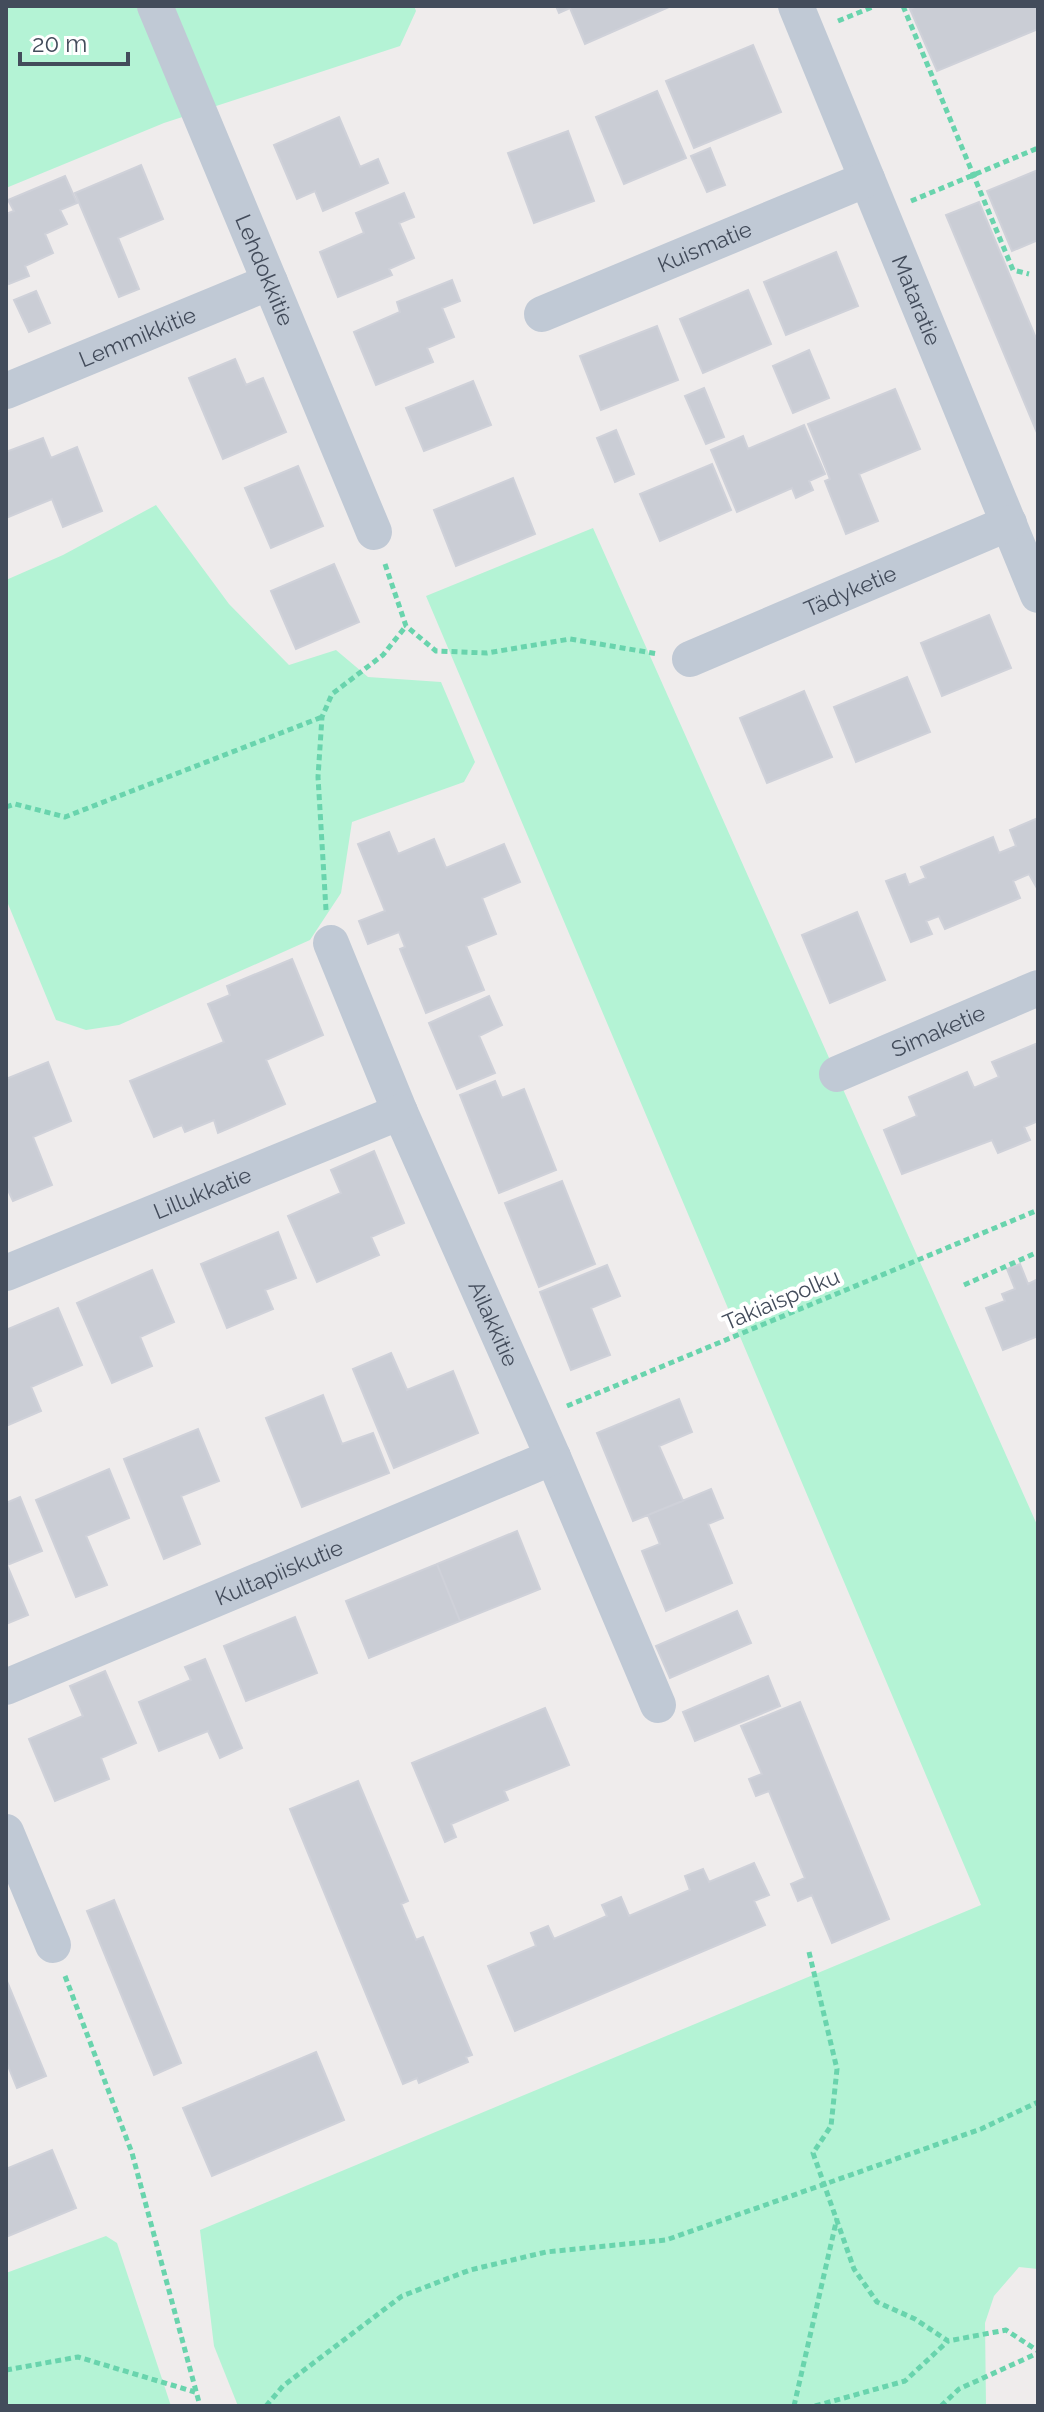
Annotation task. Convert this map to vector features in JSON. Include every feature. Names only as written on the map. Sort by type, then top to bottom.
[{"type":"street","name":"Lehdokkitie","points":[[155,6],[374,532]]},
{"type":"street","name":"Mataratie","points":[[796,6],[1038,595]]},
{"type":"street","name":"Kuismatie","points":[[542,314],[867,179]]},
{"type":"street","name":"Lemmikkitie","points":[[6,391],[270,282]]},
{"type":"street","name":"Tädyketie","points":[[690,659],[1009,523]]},
{"type":"street","name":"Ailakkitie","points":[[331,943],[400,1112],[537,1419],[658,1705]]},
{"type":"street","name":"Simaketie","points":[[837,1074],[1038,988]]},
{"type":"street","name":"Lillukkatie","points":[[6,1273],[400,1112]]},
{"type":"street","name":"Kultapiiskutie","points":[[6,1687],[553,1457]]},
{"type":"street","points":[[6,1832],[53,1945]]},
{"type":"path","points":[[903,6],[971,176],[1013,270],[1029,274]]},
{"type":"path","points":[[881,213],[1038,148]]},
{"type":"path","points":[[374,532],[406,626],[436,651],[487,653],[570,639],[690,659]]},
{"type":"path","points":[[331,943],[321,877],[318,777],[322,717],[332,694],[383,655],[406,626]]},
{"type":"path","points":[[6,807],[15,804],[65,817],[322,717]]},
{"type":"path","name":"Takiaispolku","points":[[537,1419],[1038,1210]]},
{"type":"path","points":[[964,1285],[1038,1252]]},
{"type":"path","points":[[53,1945],[132,2153],[200,2406]]},
{"type":"path","points":[[809,1952],[837,2069],[831,2126],[813,2153],[854,2269],[877,2302],[915,2319],[948,2341]]},
{"type":"path","points":[[266,2406],[283,2386],[402,2296],[470,2270],[546,2252],[666,2240],[981,2129],[1038,2102]]},
{"type":"path","points":[[794,2406],[837,2217]]},
{"type":"path","points":[[815,2406],[905,2381],[948,2341],[1006,2330],[1038,2352]]},
{"type":"path","points":[[941,2406],[959,2389],[1038,2352]]},
{"type":"path","points":[[6,2370],[78,2357],[196,2393]]},
{"type":"green space","points":[[6,6],[414,6],[416,11],[400,46],[164,123],[6,188]]},
{"type":"green space","points":[[156,505],[229,604],[289,665],[336,650],[368,677],[441,682],[475,762],[464,782],[352,822],[341,893],[310,940],[119,1025],[86,1030],[56,1020],[6,899],[6,580],[63,555]]},
{"type":"green space","points":[[593,528],[1038,1527],[1038,2269],[1019,2267],[994,2296],[985,2323],[986,2406],[238,2406],[214,2346],[200,2230],[981,1905],[426,596]]},
{"type":"green space","points":[[106,2236],[117,2243],[171,2406],[6,2406],[6,2273]]},
{"type":"building","points":[[556,6],[671,6],[585,44],[570,8],[559,13]]},
{"type":"building","points":[[917,6],[1038,6],[1038,29],[937,71],[910,9]]},
{"type":"building","points":[[753,45],[781,112],[694,148],[666,81]]},
{"type":"building","points":[[657,91],[686,158],[624,184],[596,117]]},
{"type":"building","points":[[339,117],[360,167],[378,159],[388,183],[323,211],[315,191],[297,199],[274,145]]},
{"type":"building","points":[[568,131],[594,201],[534,223],[508,153]]},
{"type":"building","points":[[710,148],[725,185],[707,192],[691,156]]},
{"type":"building","points":[[141,165],[163,219],[118,238],[139,289],[119,297],[75,193]]},
{"type":"building","points":[[1038,170],[1038,240],[1012,251],[987,191]]},
{"type":"building","points":[[65,176],[77,203],[60,210],[67,224],[45,234],[53,253],[25,266],[29,276],[9,284],[6,276],[6,214],[14,211],[8,200]]},
{"type":"building","points":[[404,193],[414,217],[399,223],[414,258],[389,269],[392,275],[338,297],[320,252],[364,233],[356,213]]},
{"type":"building","points":[[979,202],[1038,343],[1038,435],[946,215]]},
{"type":"building","points":[[836,252],[858,306],[786,335],[764,282]]},
{"type":"building","points":[[452,280],[460,301],[442,308],[454,337],[427,348],[433,362],[376,385],[354,332],[400,312],[397,302]]},
{"type":"building","points":[[748,290],[771,344],[703,373],[680,319]]},
{"type":"building","points":[[36,291],[50,323],[29,332],[14,300]]},
{"type":"building","points":[[657,326],[678,380],[601,410],[580,356]]},
{"type":"building","points":[[809,350],[829,398],[793,413],[773,366]]},
{"type":"building","points":[[235,359],[246,385],[263,378],[286,432],[223,459],[189,378]]},
{"type":"building","points":[[473,381],[491,425],[424,451],[406,408]]},
{"type":"building","points":[[704,388],[724,437],[706,444],[685,396]]},
{"type":"building","points":[[895,389],[920,449],[859,474],[878,521],[846,534],[825,481],[830,479],[808,424]]},
{"type":"building","points":[[804,425],[825,474],[809,481],[813,490],[796,498],[792,488],[737,512],[711,450],[743,436],[748,449]]},
{"type":"building","points":[[616,430],[634,474],[615,482],[597,438]]},
{"type":"building","points":[[43,438],[51,458],[77,447],[102,511],[63,527],[52,499],[6,518],[6,452]]},
{"type":"building","points":[[712,464],[731,510],[660,541],[640,494]]},
{"type":"building","points":[[298,466],[323,526],[271,548],[245,488]]},
{"type":"building","points":[[513,478],[535,534],[456,566],[434,510]]},
{"type":"building","points":[[334,564],[359,622],[296,649],[271,591]]},
{"type":"building","points":[[989,615],[1011,668],[942,696],[921,643]]},
{"type":"building","points":[[907,677],[930,732],[856,762],[834,707]]},
{"type":"building","points":[[804,691],[832,757],[767,783],[740,718]]},
{"type":"building","points":[[1038,818],[1038,890],[1029,874],[1013,881],[1020,898],[945,929],[939,916],[926,921],[932,934],[911,942],[886,881],[905,874],[909,885],[926,878],[921,867],[993,837],[999,853],[1016,846],[1010,830]]},
{"type":"building","points":[[389,832],[398,854],[434,839],[446,868],[504,844],[520,882],[482,898],[496,934],[466,946],[484,990],[426,1013],[400,949],[405,947],[399,932],[368,944],[359,921],[385,911],[358,844]]},
{"type":"building","points":[[857,912],[885,980],[830,1003],[802,935]]},
{"type":"building","points":[[292,959],[323,1035],[266,1060],[285,1104],[218,1133],[214,1120],[185,1132],[182,1125],[154,1137],[130,1081],[224,1042],[208,1004],[230,995],[227,986]]},
{"type":"building","points":[[489,996],[502,1025],[479,1036],[495,1073],[457,1089],[429,1023]]},
{"type":"building","points":[[1038,1043],[1038,1121],[1024,1127],[1030,1140],[998,1153],[992,1140],[902,1174],[884,1130],[917,1116],[909,1097],[967,1072],[974,1088],[999,1077],[992,1062]]},
{"type":"building","points":[[48,1062],[71,1121],[33,1137],[52,1185],[13,1201],[6,1186],[6,1079]]},
{"type":"building","points":[[495,1081],[502,1098],[524,1089],[556,1170],[499,1193],[460,1095]]},
{"type":"building","points":[[374,1151],[404,1223],[371,1237],[379,1255],[317,1282],[288,1216],[341,1193],[331,1170]]},
{"type":"building","points":[[562,1181],[595,1264],[539,1287],[505,1203]]},
{"type":"building","points":[[278,1232],[296,1278],[265,1290],[273,1309],[227,1328],[201,1264]]},
{"type":"building","points":[[1020,1264],[1028,1284],[1038,1279],[1038,1336],[1003,1350],[986,1308],[1005,1301],[1002,1294],[1015,1289],[1007,1269]]},
{"type":"building","points":[[607,1265],[620,1296],[591,1308],[610,1355],[571,1370],[540,1292]]},
{"type":"building","points":[[152,1270],[174,1322],[140,1337],[152,1366],[112,1383],[77,1303]]},
{"type":"building","points":[[58,1308],[82,1365],[31,1387],[41,1411],[6,1426],[6,1330]]},
{"type":"building","points":[[391,1353],[407,1390],[453,1371],[478,1433],[394,1468],[353,1369]]},
{"type":"building","points":[[323,1395],[342,1444],[373,1433],[389,1473],[302,1507],[266,1418]]},
{"type":"building","points":[[679,1399],[692,1432],[659,1446],[683,1501],[633,1521],[597,1433]]},
{"type":"building","points":[[198,1429],[219,1481],[181,1496],[200,1544],[164,1559],[124,1459]]},
{"type":"building","points":[[109,1469],[129,1518],[86,1536],[107,1585],[76,1597],[36,1500]]},
{"type":"building","points":[[711,1489],[723,1518],[708,1524],[732,1583],[666,1611],[642,1551],[660,1544],[648,1515]]},
{"type":"building","points":[[20,1497],[42,1551],[7,1565],[28,1615],[6,1624],[6,1503]]},
{"type":"building","points":[[517,1531],[540,1589],[460,1621],[437,1564]]},
{"type":"building","points":[[437,1564],[460,1621],[369,1658],[346,1601]]},
{"type":"building","points":[[737,1611],[751,1643],[670,1678],[656,1646]]},
{"type":"building","points":[[295,1617],[317,1673],[246,1701],[224,1646]]},
{"type":"building","points":[[205,1659],[242,1748],[220,1758],[208,1731],[159,1751],[139,1702],[191,1680],[185,1667]]},
{"type":"building","points":[[105,1671],[136,1743],[101,1758],[109,1779],[55,1801],[29,1739],[83,1716],[70,1686]]},
{"type":"building","points":[[768,1676],[780,1706],[695,1741],[683,1712]]},
{"type":"building","points":[[800,1702],[889,1919],[832,1943],[812,1895],[798,1901],[791,1884],[805,1878],[769,1791],[756,1796],[749,1779],[762,1774],[741,1726]]},
{"type":"building","points":[[545,1708],[569,1765],[504,1791],[508,1800],[451,1824],[456,1837],[445,1842],[412,1763]]},
{"type":"building","points":[[358,1781],[408,1901],[401,1904],[416,1940],[423,1937],[472,2055],[466,2057],[468,2062],[419,2083],[417,2078],[403,2084],[290,1809]]},
{"type":"building","points":[[754,1863],[769,1895],[754,1901],[765,1925],[515,2031],[488,1966],[536,1946],[531,1933],[548,1926],[554,1939],[607,1916],[602,1905],[621,1897],[629,1916],[690,1890],[685,1876],[703,1869],[709,1882]]},
{"type":"building","points":[[114,1900],[181,2063],[154,2075],[87,1911]]},
{"type":"building","points":[[6,1979],[46,2076],[17,2088],[6,2061]]},
{"type":"building","points":[[316,2052],[344,2120],[212,2176],[183,2108]]},
{"type":"building","points":[[52,2150],[76,2208],[6,2237],[6,2169]]}]
